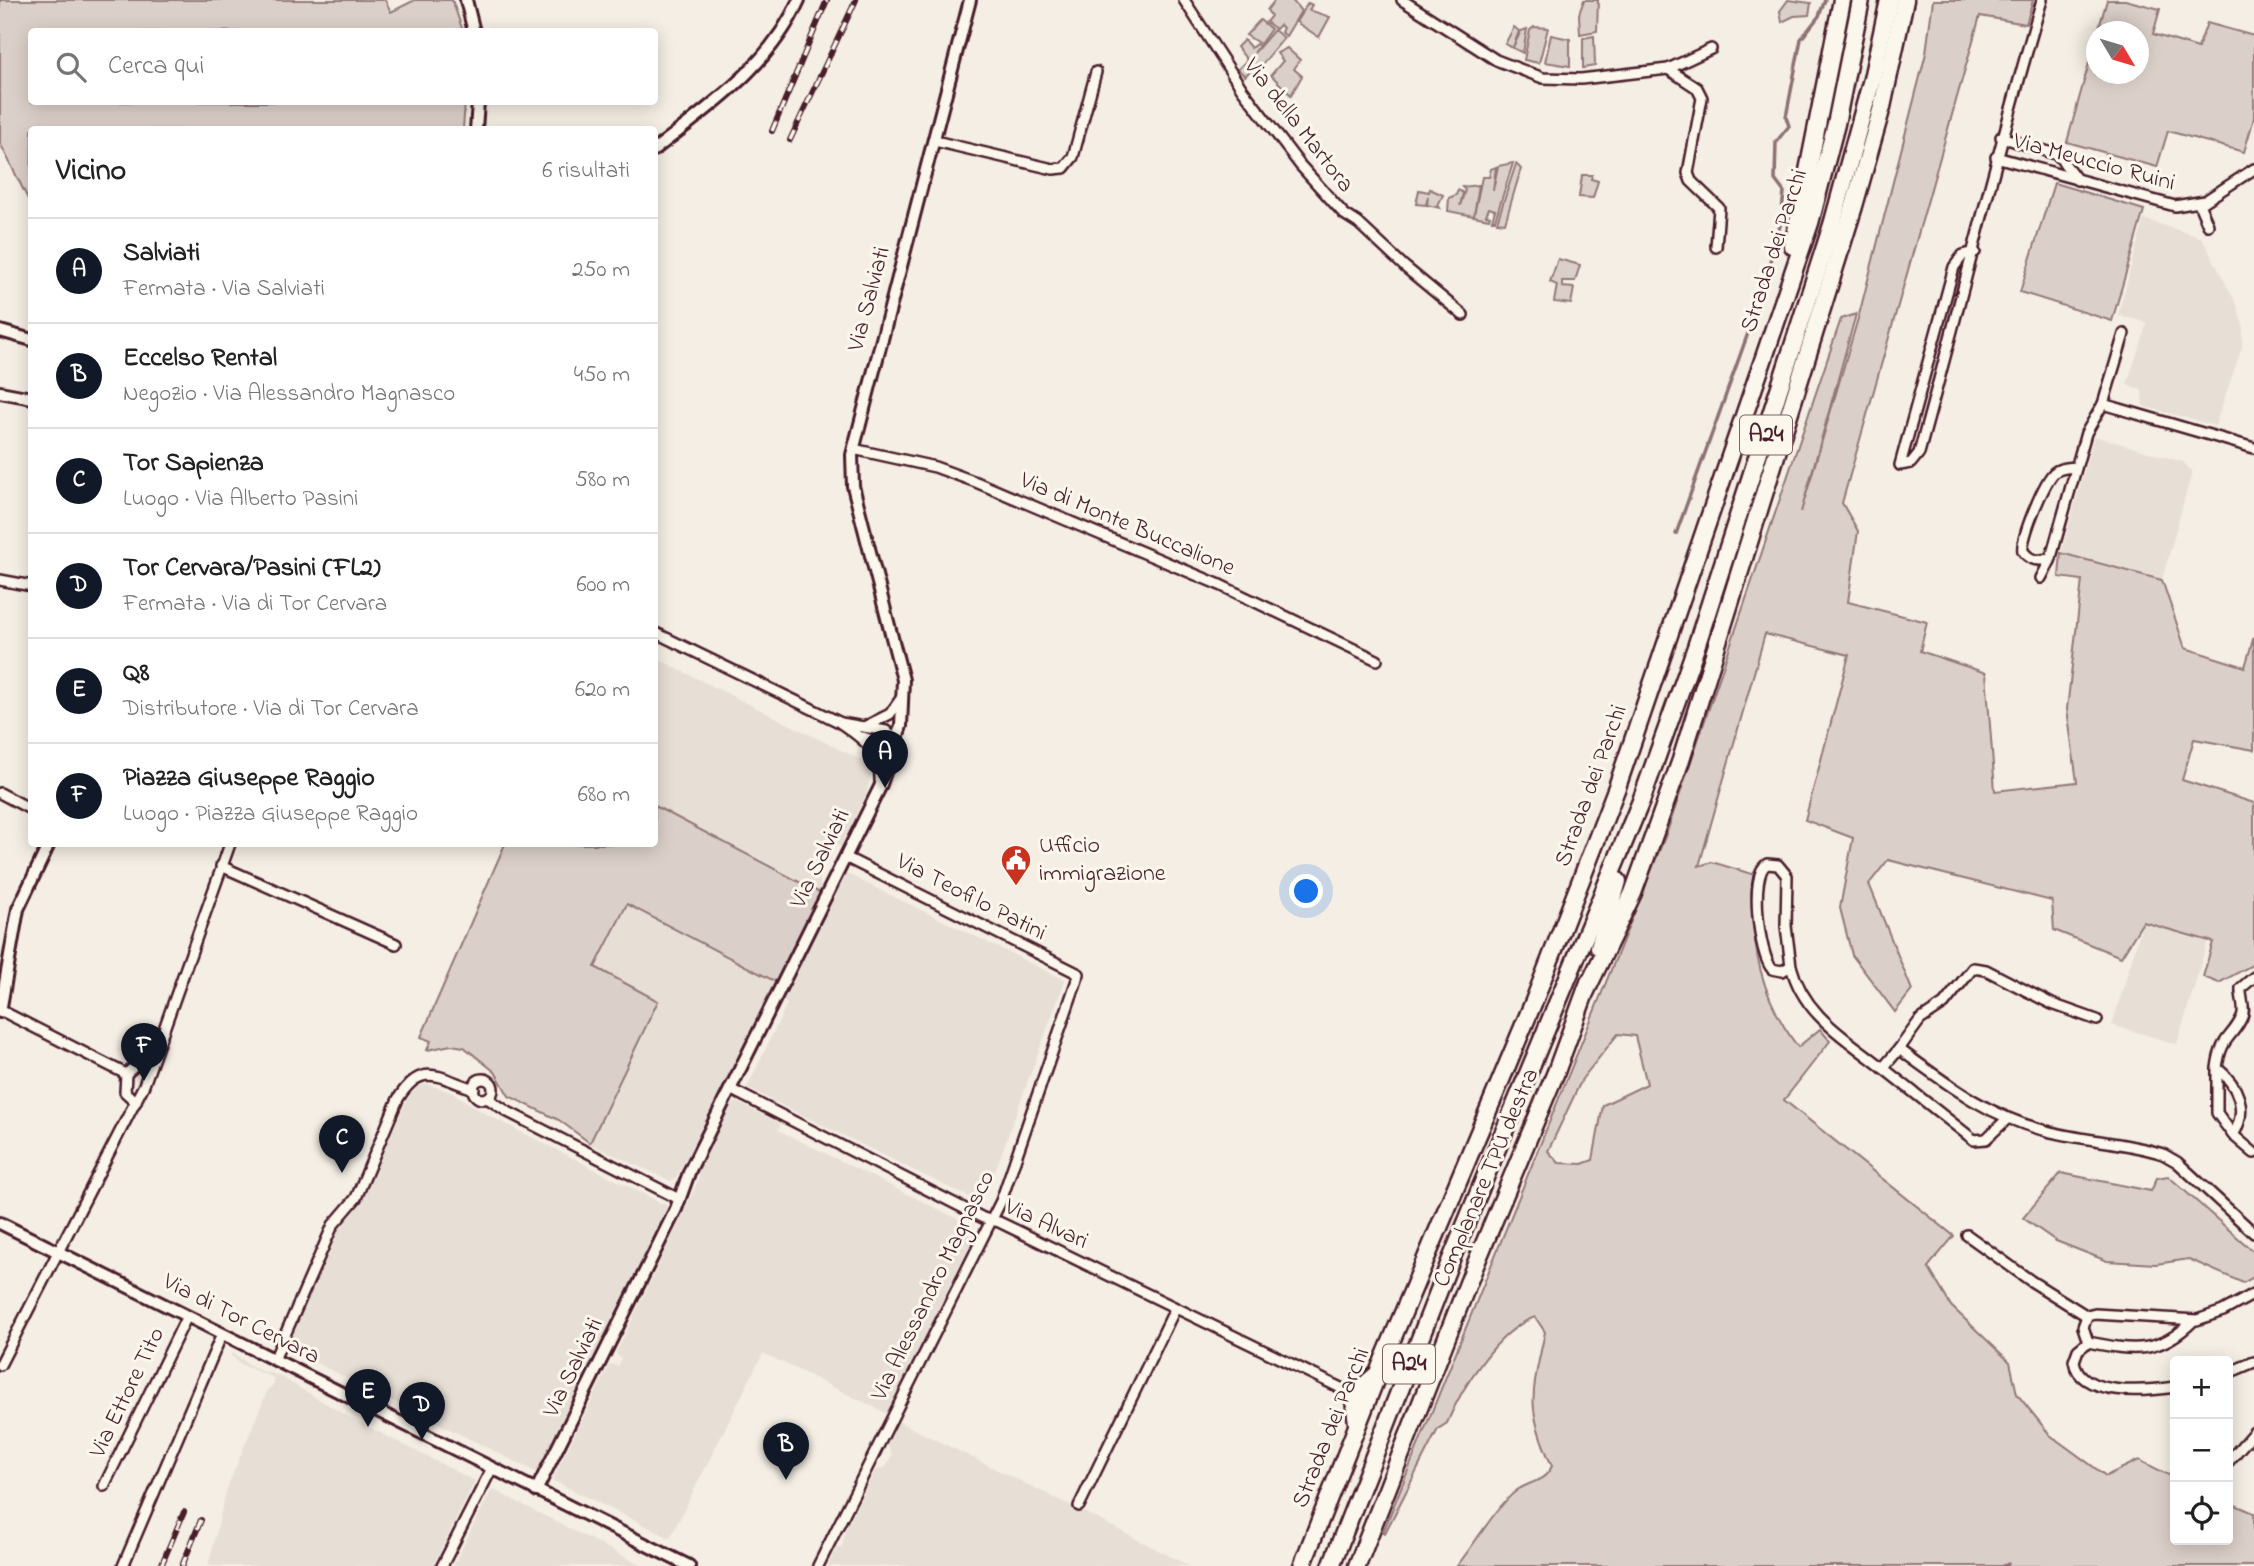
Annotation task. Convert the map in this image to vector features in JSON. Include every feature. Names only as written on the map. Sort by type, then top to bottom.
[{"type":"highway","points":[[1775,327],[1813,156],[1843,0]]},
{"type":"highway","name":"Strada dei Parchi","points":[[1301,1566],[1380,1368],[1534,1001],[1617,787],[1816,201],[1861,0]]},
{"type":"highway","name":"Strada dei Parchi","points":[[1331,1566],[1491,1164],[1640,801],[1768,430],[1837,206],[1876,64],[1889,0]]},
{"type":"highway","points":[[1586,991],[1633,893],[1685,748],[1857,194],[1885,95],[1905,0]]},
{"type":"highway","name":"Complanare TPU destra","points":[[1357,1566],[1577,1019],[1640,801]]},
{"type":"highway","points":[[1357,1425],[1354,1400],[1349,1392],[1360,1390],[1380,1368]]},
{"type":"street","points":[[466,0],[473,28]]},
{"type":"street","points":[[658,147],[763,59],[780,38],[799,0]]},
{"type":"street","name":"Via Salviati","points":[[536,1491],[679,1199],[690,1170],[880,787],[897,741],[904,692],[900,662],[853,486],[853,449],[970,0]]},
{"type":"street","name":"Via della Martora","points":[[1184,0],[1242,89],[1308,175],[1344,214],[1358,223],[1405,267],[1463,315]]},
{"type":"street","points":[[1402,0],[1471,46],[1531,76],[1572,79],[1668,69],[1711,50]]},
{"type":"street","points":[[1975,252],[1963,255],[1955,264],[1900,465],[1911,463],[1918,455],[1975,252],[2001,137],[2042,0]]},
{"type":"street","points":[[1668,69],[1696,88],[1702,98],[1688,173],[1691,181],[1719,208],[1716,247]]},
{"type":"street","points":[[935,141],[1053,169],[1064,168],[1073,157],[1096,72]]},
{"type":"street","points":[[476,126],[478,105]]},
{"type":"street","points":[[2001,137],[2057,155],[2077,180]]},
{"type":"street","name":"Via Meuccio Ruini","points":[[1996,157],[2169,205],[2199,204],[2253,166]]},
{"type":"street","points":[[2199,204],[2208,225]]},
{"type":"street","points":[[0,331],[28,339]]},
{"type":"street","points":[[2041,578],[2050,558],[2089,425],[2103,404],[2124,334]]},
{"type":"street","points":[[1934,341],[1949,345]]},
{"type":"street","points":[[0,392],[28,397]]},
{"type":"street","points":[[2103,404],[2254,448]]},
{"type":"street","name":"Via di Monte Buccalione","points":[[853,449],[935,467],[976,482],[1220,585],[1377,660]]},
{"type":"street","points":[[2050,558],[2035,560],[2029,557],[2023,551],[2022,539],[2049,477],[2060,469],[2076,467]]},
{"type":"street","points":[[0,580],[28,585]]},
{"type":"street","points":[[658,634],[839,722],[858,735],[877,755],[880,787]]},
{"type":"street","points":[[866,726],[890,714],[904,692]]},
{"type":"street","points":[[839,722],[887,731],[897,741],[887,746],[858,735]]},
{"type":"street","points":[[0,793],[28,808]]},
{"type":"street","points":[[47,847],[28,883],[17,913],[0,1011],[122,1072]]},
{"type":"street","points":[[0,1365],[134,1105],[229,847]]},
{"type":"street","name":"Via Teofilo Patini","points":[[845,857],[1079,974]]},
{"type":"street","points":[[1791,966],[1775,970],[1767,964],[1764,955],[1758,914],[1758,876],[1763,867],[1771,863],[1782,867],[1787,876],[1786,926],[1791,966],[1800,991],[1816,1014],[1974,1140],[1986,1139],[2007,1119]]},
{"type":"street","points":[[221,866],[396,944]]},
{"type":"street","points":[[1884,1068],[1920,1020],[1944,1004],[1965,974],[1976,968],[1986,970],[2052,1004],[2097,1020]]},
{"type":"street","name":"Via Alessandro Magnasco","points":[[818,1566],[1001,1201],[1079,974]]},
{"type":"street","points":[[2252,978],[2241,988],[2242,1017],[2223,1043],[2217,1068],[2217,1113],[2234,1135],[2254,1153]]},
{"type":"street","points":[[1899,1049],[1962,1094],[2007,1119],[2049,1132],[2163,1154],[2177,1162],[2254,1233]]},
{"type":"street","points":[[122,1072],[135,1066],[150,1066]]},
{"type":"street","points":[[2217,1068],[2231,1079],[2239,1092],[2239,1122],[2234,1135]]},
{"type":"street","points":[[122,1072],[125,1092],[134,1105]]},
{"type":"street","points":[[274,1360],[333,1225],[356,1198],[398,1099],[407,1084],[420,1075],[430,1074],[474,1090],[478,1097],[487,1098],[508,1112],[679,1199]]},
{"type":"street","points":[[474,1090],[478,1081],[488,1081],[493,1091],[487,1098]]},
{"type":"street","name":"Via Alvari","points":[[730,1089],[991,1220],[1349,1392]]},
{"type":"street","name":"Via di Tor Cervara","points":[[0,1223],[689,1566]]},
{"type":"street","points":[[1967,1235],[2040,1287],[2087,1316],[2103,1312],[2194,1320],[2223,1311],[2254,1294]]},
{"type":"street","points":[[1079,1506],[1175,1309]]},
{"type":"street","name":"Via Ettore Tito","points":[[104,1486],[187,1316]]},
{"type":"street","points":[[2087,1316],[2083,1331],[2088,1342]]},
{"type":"street","points":[[2170,1387],[2135,1390],[2092,1383],[2074,1365],[2076,1353],[2088,1342],[2154,1348],[2172,1340],[2194,1320]]},
{"type":"street","points":[[123,1566],[222,1334]]},
{"type":"street","points":[[2233,1371],[2254,1362]]},
{"type":"street","points":[[2233,1456],[2254,1432]]},
{"type":"street","points":[[442,1566],[492,1468]]},
{"type":"shaded area","points":[[0,0],[385,0],[391,12],[415,0],[452,0],[462,28],[28,28],[28,105],[465,105],[463,126],[28,126],[28,199],[0,143]]},
{"type":"shaded area","points":[[1275,0],[1292,0],[1301,11],[1286,36],[1281,32],[1283,28],[1280,25],[1276,29],[1266,22],[1271,16],[1267,10]]},
{"type":"shaded area","points":[[1584,0],[1598,0],[1597,31],[1580,34],[1579,14]]},
{"type":"shaded area","points":[[1788,0],[1811,3],[1809,15],[1794,16],[1782,22],[1780,11]]},
{"type":"shaded area","points":[[1933,0],[2033,0],[2026,24],[1980,16],[1842,503],[1858,531],[1848,602],[1927,622],[1920,651],[1986,673],[1995,791],[2077,782],[2067,709],[2082,580],[2059,577],[2061,553],[2162,580],[2185,648],[2245,667],[2254,636],[2254,750],[2194,739],[2182,780],[2254,803],[2254,964],[2219,983],[2203,977],[2213,942],[2143,922],[2121,957],[2054,930],[2052,901],[1888,860],[1869,884],[1912,990],[1895,1012],[1852,955],[1840,908],[1853,838],[1805,820],[1849,655],[1765,634],[1699,866],[1712,862],[1755,875],[1755,943],[1765,987],[1774,1007],[1798,1047],[1820,1029],[1830,1041],[1784,1100],[1954,1236],[1928,1267],[1951,1306],[2010,1362],[2017,1394],[2050,1435],[2106,1476],[2139,1460],[2170,1476],[2170,1545],[2233,1545],[2233,1504],[2254,1513],[2254,1566],[1457,1566],[1509,1498],[1516,1491],[1545,1476],[1552,1466],[1534,1414],[1534,1386],[1545,1332],[1535,1317],[1508,1334],[1483,1361],[1447,1423],[1438,1429],[1385,1533],[1383,1532],[1667,832],[1841,319],[1856,314],[1801,512],[1859,315],[1926,53]],"holes":[[[1618,1034],[1635,1036],[1647,1084],[1603,1105],[1593,1160],[1582,1164],[1559,1163],[1548,1151],[1582,1079]]]},
{"type":"shaded area","points":[[2107,0],[2125,0],[2160,9],[2153,34],[2198,48],[2207,23],[2254,36],[2254,118],[2244,152],[2168,131],[2157,167],[2067,142],[2086,74],[2086,84],[2149,84],[2149,21],[2101,21]]},
{"type":"shaded area","points":[[1308,3],[1312,5],[1309,10],[1330,17],[1319,37],[1296,22]]},
{"type":"shaded area","points":[[1260,20],[1271,29],[1260,44],[1246,35]]},
{"type":"shaded area","points":[[1514,27],[1519,31],[1513,47],[1521,31],[1527,29],[1523,53],[1505,44]]},
{"type":"shaded area","points":[[1534,27],[1548,28],[1539,63],[1524,60],[1530,30]]},
{"type":"shaded area","points":[[1274,30],[1284,38],[1261,66],[1257,64],[1245,76],[1238,69],[1247,60],[1237,47],[1244,40],[1251,48],[1256,44],[1259,46],[1254,53]]},
{"type":"shaded area","points":[[1551,35],[1570,39],[1570,66],[1545,62]]},
{"type":"shaded area","points":[[1594,36],[1595,66],[1583,68],[1583,38]]},
{"type":"shaded area","points":[[1287,48],[1300,60],[1294,69],[1302,76],[1291,95],[1271,75],[1283,61],[1277,53]]},
{"type":"shaded area","points":[[1513,163],[1495,220],[1492,220],[1495,210],[1489,208],[1486,215],[1490,216],[1489,219],[1448,211],[1449,198],[1456,195],[1458,190],[1463,193],[1460,206],[1465,190],[1462,187],[1479,185],[1474,215],[1482,177],[1489,177],[1491,169],[1496,167],[1493,190],[1498,166]]},
{"type":"shaded area","points":[[1516,164],[1521,169],[1505,223],[1497,222]]},
{"type":"shaded area","points":[[1582,175],[1592,175],[1591,179],[1598,181],[1593,198],[1579,197]]},
{"type":"shaded area","points":[[2054,183],[2144,210],[2112,321],[2020,292]]},
{"type":"shaded area","points":[[1430,189],[1443,195],[1438,205],[1440,208],[1427,205],[1428,196],[1426,205],[1416,204],[1419,190],[1429,192]]},
{"type":"shaded area","points":[[2144,219],[2202,238],[2237,305],[2243,327],[2242,347],[2215,426],[2143,406],[2142,390],[2127,384],[2147,323],[2118,315]]},
{"type":"shaded area","points":[[1558,259],[1580,265],[1575,281],[1562,281],[1562,287],[1574,288],[1571,304],[1554,302],[1557,285],[1550,282]]},
{"type":"shaded area","points":[[2094,436],[2183,462],[2192,472],[2162,580],[2061,553]]},
{"type":"shaded area","points":[[658,659],[873,766],[866,795],[841,846],[832,846],[820,872],[820,893],[658,808]]},
{"type":"shaded area","points":[[658,808],[820,893],[776,982],[627,904],[595,967],[658,1001],[590,1143],[559,1120],[509,1096],[495,1072],[464,1047],[451,1045],[427,1050],[431,1041],[421,1037],[504,847],[658,847]]},
{"type":"shaded area","points":[[845,873],[1065,980],[988,1190],[980,1197],[972,1198],[954,1190],[747,1088],[787,1004],[783,1001]]},
{"type":"shaded area","points":[[627,904],[776,982],[676,1178],[671,1181],[590,1144],[658,1001],[595,967]]},
{"type":"shaded area","points":[[2143,922],[2208,940],[2177,1044],[2112,1025]]},
{"type":"shaded area","points":[[427,1084],[453,1093],[486,1114],[669,1207],[536,1472],[286,1348],[338,1229],[360,1205],[407,1099],[418,1086]]},
{"type":"shaded area","points":[[737,1102],[781,1124],[778,1130],[968,1224],[964,1231],[975,1237],[888,1414],[763,1353],[670,1538],[552,1480],[610,1364],[618,1366],[621,1359],[616,1353],[690,1199],[699,1178],[697,1170],[729,1105]]},
{"type":"shaded area","points":[[2061,1173],[2151,1191],[2157,1178],[2168,1176],[2254,1252],[2254,1277],[2243,1283],[2189,1259],[2156,1264],[2107,1261],[2056,1241],[2023,1218]]},
{"type":"shaded area","points":[[232,1353],[258,1370],[278,1375],[347,1416],[475,1481],[433,1566],[208,1566],[227,1488],[268,1389],[274,1384],[274,1378],[242,1365],[231,1356]]},
{"type":"shaded area","points":[[897,1421],[1189,1566],[827,1566],[836,1548],[842,1547],[845,1530],[875,1471],[886,1467],[892,1455],[886,1442]]},
{"type":"shaded area","points":[[492,1489],[619,1554],[643,1566],[453,1566]]},
{"type":"waterway","points":[[1676,534],[1757,308],[1781,222],[1784,192],[1775,180],[1776,142],[1789,126],[1786,117],[1801,39],[1819,16],[1825,0]]},
{"type":"waterway","points":[[2003,1566],[2008,1563]]},
{"type":"railway","points":[[772,131],[827,0]]},
{"type":"railway","points":[[790,140],[856,0]]},
{"type":"railway","points":[[161,1566],[184,1512]]},
{"type":"railway","points":[[182,1566],[201,1520]]},
{"type":"place","name":"Salviati","points":[[885,788]]},
{"type":"place","name":"Ufficio immigrazione","points":[[1016,887]]},
{"type":"place","name":"Piazza Giuseppe Raggio","points":[[144,1081]]},
{"type":"place","name":"Tor Sapienza","points":[[342,1173]]},
{"type":"place","name":"Q8","points":[[368,1427]]},
{"type":"place","name":"Tor Cervara/Pasini (FL2)","points":[[422,1440]]},
{"type":"place","name":"Eccelso Rental","points":[[786,1480]]}]
